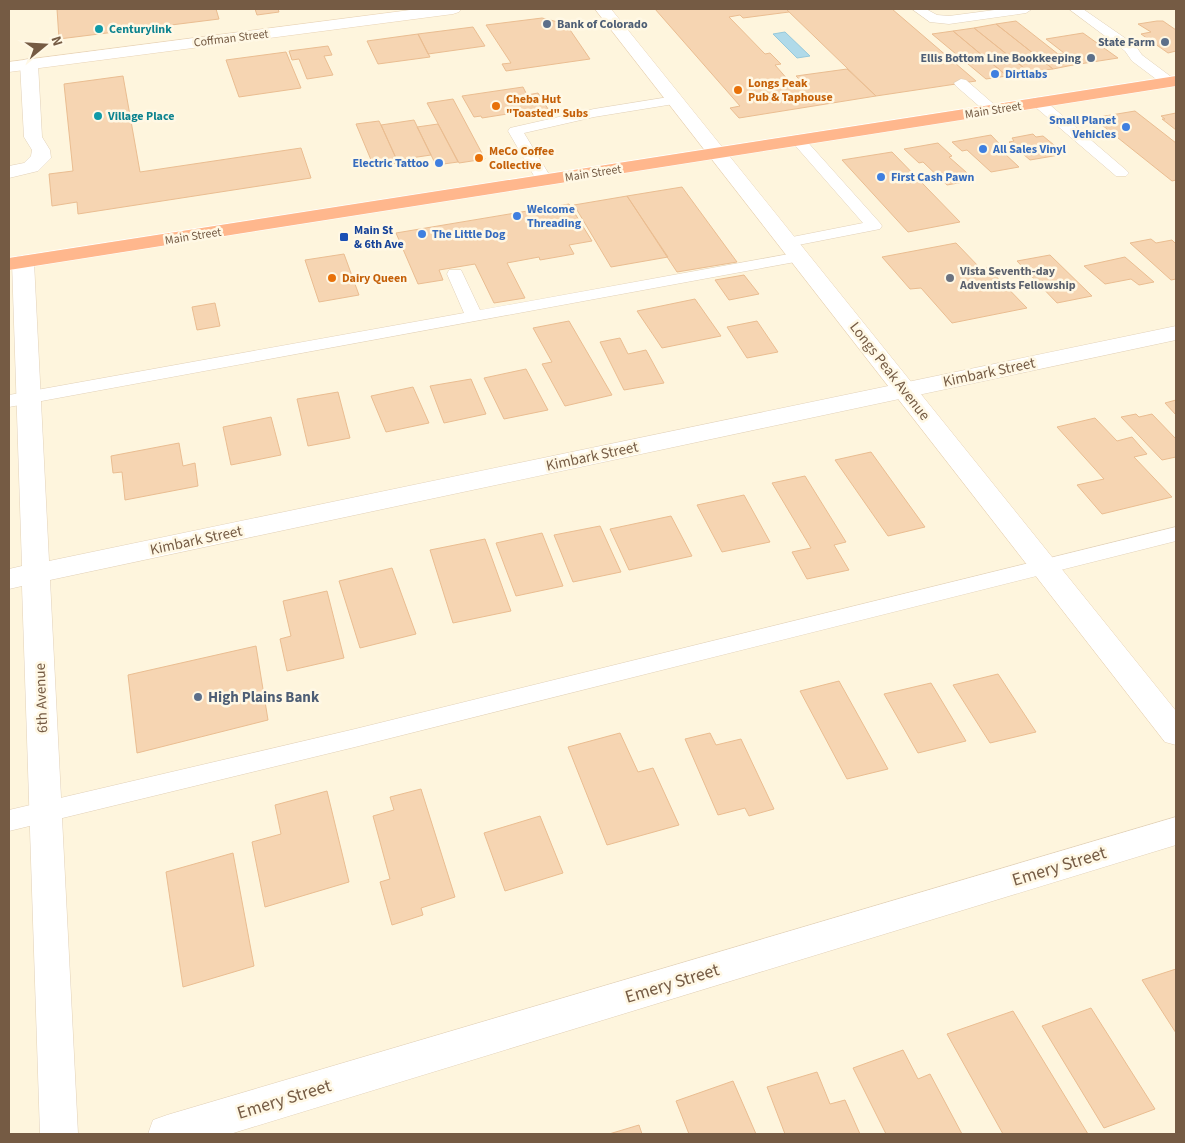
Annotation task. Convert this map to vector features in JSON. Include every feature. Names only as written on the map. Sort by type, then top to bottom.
[{"type":"highway","name":"Main Street","points":[[16,263],[1172,81]]},
{"type":"street","name":"Coffman Street","points":[[9,67],[453,9]]},
{"type":"street","name":"Longs Peak Avenue","points":[[603,9],[1176,733]]},
{"type":"street","points":[[9,172],[31,167],[41,158],[41,150],[34,137],[29,64]]},
{"type":"street","name":"6th Avenue","points":[[16,263],[22,577],[46,812],[59,1134]]},
{"type":"street","name":"Kimbark Street","points":[[22,577],[1176,332]]},
{"type":"street","name":"Emery Street","points":[[167,1134],[1176,831]]},
{"type":"lane","points":[[918,9],[934,19],[949,20],[1026,9]]},
{"type":"lane","points":[[1075,9],[1130,48],[1137,58],[1172,81]]},
{"type":"lane","points":[[961,83],[992,110]]},
{"type":"lane","points":[[545,181],[515,131],[594,113],[676,100]]},
{"type":"lane","points":[[1038,102],[1121,173]]},
{"type":"lane","points":[[19,400],[474,316],[794,250],[874,226],[798,140]]},
{"type":"lane","points":[[455,274],[474,316]]},
{"type":"lane","points":[[9,821],[355,738],[1176,534]]},
{"type":"water","points":[[785,32],[810,56],[797,58],[773,34]]},
{"type":"building","name":"Centurylink","points":[[57,9],[216,9],[219,19],[59,39]]},
{"type":"building","points":[[255,9],[278,9],[279,12],[257,15]]},
{"type":"building","points":[[655,9],[786,9],[789,12],[743,18],[740,15],[729,17],[765,54],[770,53],[781,64],[775,65],[789,81],[799,79],[796,76],[847,69],[876,96],[739,118],[730,108],[740,106]]},
{"type":"building","points":[[786,9],[892,9],[976,81],[876,96]]},
{"type":"building","points":[[542,18],[566,24],[590,59],[506,71],[502,64],[511,63],[486,25]]},
{"type":"building","points":[[1016,21],[1073,65],[1053,69],[996,24]]},
{"type":"building","name":"State Farm","points":[[1163,21],[1176,30],[1176,51],[1168,53],[1141,34],[1151,32],[1138,24]]},
{"type":"building","points":[[996,24],[1053,69],[1029,72],[974,28]]},
{"type":"building","points":[[473,27],[485,46],[428,54],[418,34]]},
{"type":"building","points":[[974,28],[1029,72],[1007,76],[953,31]]},
{"type":"building","points":[[953,31],[1007,76],[986,79],[932,34]]},
{"type":"building","points":[[1083,33],[1118,58],[1073,65],[1058,54],[1064,53],[1046,39]]},
{"type":"building","points":[[418,34],[430,57],[378,64],[367,41]]},
{"type":"building","points":[[328,46],[332,55],[324,56],[333,75],[307,79],[299,59],[292,60],[289,51]]},
{"type":"building","points":[[286,52],[301,88],[239,97],[226,60]]},
{"type":"building","name":"Village Place","points":[[123,76],[140,172],[301,148],[311,178],[78,214],[77,202],[52,206],[49,174],[73,171],[64,84]]},
{"type":"building","points":[[523,87],[527,95],[538,93],[550,112],[522,117],[520,112],[482,118],[481,116],[474,117],[462,96]]},
{"type":"building","points":[[453,99],[485,159],[459,163],[427,103]]},
{"type":"building","points":[[1135,111],[1176,143],[1176,180],[1172,181],[1093,118]]},
{"type":"building","points":[[1176,113],[1176,130],[1162,119],[1165,119],[1161,116]]},
{"type":"building","points":[[414,120],[431,155],[397,160],[381,125]]},
{"type":"building","points":[[379,121],[398,163],[374,167],[356,124]]},
{"type":"building","points":[[438,124],[458,162],[436,165],[417,127]]},
{"type":"building","points":[[1033,134],[1036,137],[1043,136],[1065,154],[1030,160],[1009,142],[1014,141],[1012,138]]},
{"type":"building","points":[[991,135],[1008,153],[1004,153],[1019,167],[991,172],[967,150],[962,151],[952,142]]},
{"type":"building","points":[[938,143],[952,156],[949,157],[975,180],[947,185],[923,162],[919,163],[904,149]]},
{"type":"building","points":[[892,152],[960,222],[908,232],[842,160]]},
{"type":"building","points":[[682,187],[737,262],[677,272],[627,196]]},
{"type":"building","points":[[627,196],[668,257],[611,267],[574,205]]},
{"type":"building","points":[[569,204],[592,241],[569,245],[574,254],[540,260],[539,257],[507,263],[525,298],[494,303],[475,264],[439,270],[443,280],[418,284],[396,233]]},
{"type":"building","points":[[1151,239],[1156,243],[1172,240],[1176,244],[1176,279],[1171,280],[1130,243]]},
{"type":"building","name":"Vista Seventh-day Adventists Fellowship","points":[[956,243],[981,269],[988,268],[1027,308],[952,323],[921,288],[910,289],[882,257]]},
{"type":"building","name":"Dairy Queen","points":[[344,254],[359,295],[319,302],[305,260]]},
{"type":"building","points":[[1050,255],[1092,296],[1057,303],[1017,261]]},
{"type":"building","points":[[1125,257],[1154,282],[1139,285],[1131,279],[1105,284],[1084,266]]},
{"type":"building","points":[[744,275],[759,294],[729,300],[715,280]]},
{"type":"building","points":[[695,299],[721,336],[662,348],[637,311]]},
{"type":"building","points":[[215,303],[220,326],[197,330],[192,307]]},
{"type":"building","points":[[569,321],[612,395],[565,406],[542,364],[552,362],[533,328]]},
{"type":"building","points":[[757,321],[778,352],[747,358],[727,327]]},
{"type":"building","points":[[620,338],[628,354],[646,350],[664,383],[624,390],[600,342]]},
{"type":"building","points":[[526,369],[548,410],[504,419],[484,378]]},
{"type":"building","points":[[471,379],[486,414],[444,423],[430,386]]},
{"type":"building","points":[[413,387],[429,423],[386,432],[371,396]]},
{"type":"building","points":[[338,392],[350,438],[308,446],[297,399]]},
{"type":"building","points":[[1176,400],[1176,415],[1165,403]]},
{"type":"building","points":[[1136,414],[1139,417],[1152,414],[1176,439],[1176,457],[1162,460],[1121,417]]},
{"type":"building","points":[[271,417],[281,455],[231,465],[223,427]]},
{"type":"building","points":[[1095,418],[1117,441],[1132,437],[1147,454],[1134,457],[1172,497],[1102,514],[1077,485],[1104,479],[1057,427]]},
{"type":"building","points":[[179,443],[183,466],[195,463],[198,486],[125,500],[122,472],[113,473],[111,456]]},
{"type":"building","points":[[871,452],[925,527],[888,536],[835,460]]},
{"type":"building","points":[[805,476],[846,542],[834,545],[849,570],[807,579],[792,552],[811,548],[772,483]]},
{"type":"building","points":[[744,495],[770,542],[722,552],[697,505]]},
{"type":"building","points":[[671,516],[692,556],[629,570],[610,529]]},
{"type":"building","points":[[600,526],[621,572],[573,582],[554,535]]},
{"type":"building","points":[[542,533],[563,586],[516,596],[496,543]]},
{"type":"building","points":[[485,539],[511,611],[453,623],[430,550]]},
{"type":"building","points":[[392,568],[416,634],[360,648],[339,581]]},
{"type":"building","points":[[327,591],[344,658],[287,671],[280,639],[291,636],[283,601]]},
{"type":"building","name":"High Plains Bank","points":[[256,646],[268,720],[137,753],[128,675]]},
{"type":"building","points":[[998,674],[1036,732],[990,743],[953,685]]},
{"type":"building","points":[[839,681],[888,769],[847,779],[800,691]]},
{"type":"building","points":[[931,683],[966,741],[918,753],[884,694]]},
{"type":"building","points":[[620,733],[638,772],[653,768],[679,825],[607,845],[568,747]]},
{"type":"building","points":[[710,733],[716,745],[741,739],[774,809],[749,816],[745,808],[718,815],[685,739]]},
{"type":"building","points":[[421,789],[455,897],[421,908],[423,915],[392,925],[380,882],[390,879],[373,816],[394,810],[390,797]]},
{"type":"building","points":[[327,791],[349,882],[265,907],[252,842],[281,834],[275,805]]},
{"type":"building","points":[[540,816],[563,873],[505,891],[484,833]]},
{"type":"building","points":[[233,853],[254,966],[183,987],[166,872]]},
{"type":"building","points":[[1176,969],[1176,1033],[1142,980]]},
{"type":"building","points":[[1091,1008],[1155,1109],[1104,1128],[1042,1026]]},
{"type":"building","points":[[1013,1011],[1088,1134],[1003,1134],[947,1034]]},
{"type":"building","points":[[903,1050],[918,1079],[930,1074],[962,1134],[886,1134],[853,1068]]},
{"type":"building","points":[[817,1072],[830,1104],[845,1100],[860,1134],[785,1134],[767,1087]]},
{"type":"building","points":[[733,1081],[756,1134],[689,1134],[676,1101]]},
{"type":"building","points":[[639,1125],[642,1134],[609,1134]]},
{"type":"place","name":"Bank of Colorado","points":[[547,24]]},
{"type":"place","name":"Centurylink","points":[[99,29]]},
{"type":"place","name":"State Farm","points":[[1165,42]]},
{"type":"place","name":"Ellis Bottom Line Bookkeeping","points":[[1091,58]]},
{"type":"place","name":"Dirtlabs","points":[[995,74]]},
{"type":"place","name":"Longs Peak Pub & Taphouse","points":[[738,90]]},
{"type":"place","name":"Cheba Hut \"Toasted\" Subs","points":[[496,106]]},
{"type":"place","name":"Village Place","points":[[98,116]]},
{"type":"place","name":"Small Planet Vehicles","points":[[1126,127]]},
{"type":"place","name":"All Sales Vinyl","points":[[983,149]]},
{"type":"place","name":"MeCo Coffee Collective","points":[[479,158]]},
{"type":"place","name":"Electric Tattoo","points":[[439,163]]},
{"type":"place","name":"First Cash Pawn","points":[[881,177]]},
{"type":"place","name":"Welcome Threading","points":[[517,216]]},
{"type":"place","name":"The Little Dog","points":[[422,234]]},
{"type":"place","name":"Main St & 6th Ave","points":[[344,237]]},
{"type":"place","name":"Dairy Queen","points":[[332,278]]},
{"type":"place","name":"Vista Seventh-day Adventists Fellowship","points":[[950,278]]},
{"type":"place","name":"High Plains Bank","points":[[198,697]]}]
